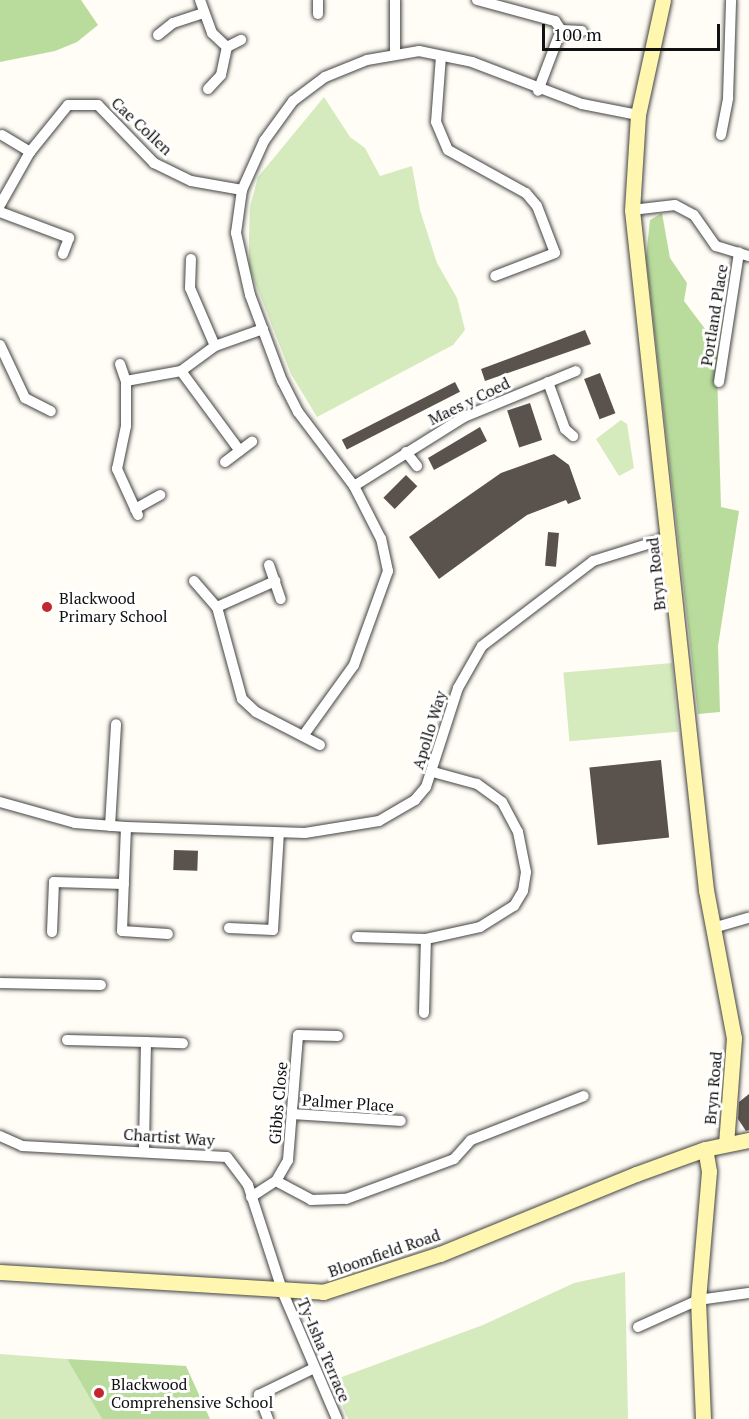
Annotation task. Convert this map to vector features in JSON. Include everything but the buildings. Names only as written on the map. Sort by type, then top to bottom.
[{"type":"street","points":[[200,0],[202,13],[212,33],[227,47]]},
{"type":"street","points":[[318,0],[318,14]]},
{"type":"street","points":[[395,0],[395,53]]},
{"type":"street","points":[[477,0],[555,21],[561,30]]},
{"type":"street","name":"Bryn Road","points":[[663,0],[638,115],[632,210],[713,928],[734,1046],[726,1144]]},
{"type":"street","points":[[721,135],[728,98],[731,0]]},
{"type":"street","points":[[158,35],[173,23],[202,13]]},
{"type":"street","points":[[561,30],[582,31]]},
{"type":"street","points":[[538,91],[561,30]]},
{"type":"street","points":[[227,47],[241,40]]},
{"type":"street","points":[[208,89],[221,75],[227,47]]},
{"type":"street","points":[[303,736],[354,665],[386,584],[387,555],[354,486],[298,412],[263,329],[236,233],[242,190],[264,141],[293,101],[325,77],[395,53],[441,56],[472,62],[538,91],[638,115]]},
{"type":"street","points":[[441,56],[436,122],[448,150],[526,193],[537,207],[555,253],[495,276]]},
{"type":"street","name":"Cae Collen","points":[[0,205],[30,152],[68,105],[98,105],[154,163],[191,181],[242,190]]},
{"type":"street","points":[[2,135],[30,152]]},
{"type":"street","points":[[632,210],[675,205],[694,215],[716,246],[744,255]]},
{"type":"street","points":[[0,212],[69,238],[63,254]]},
{"type":"street","name":"Portland Place","points":[[719,382],[744,255]]},
{"type":"street","points":[[191,259],[190,288],[215,346]]},
{"type":"street","points":[[126,381],[181,371],[215,346],[263,329]]},
{"type":"street","points":[[0,345],[25,398],[51,411]]},
{"type":"street","points":[[120,364],[126,381],[126,426],[117,469],[136,512],[160,495]]},
{"type":"street","points":[[181,371],[240,451]]},
{"type":"street","name":"Maes y Coed","points":[[354,486],[464,417],[576,371]]},
{"type":"street","points":[[548,382],[565,429],[573,436]]},
{"type":"street","points":[[225,462],[252,442]]},
{"type":"street","points":[[406,452],[417,466]]},
{"type":"street","name":"Apollo Way","points":[[0,802],[47,817],[126,827],[279,833],[330,832],[379,821],[415,800],[433,772],[458,688],[482,646],[593,561],[670,537]]},
{"type":"street","points":[[269,565],[281,598]]},
{"type":"street","points":[[194,581],[216,607],[242,699],[256,712],[320,745]]},
{"type":"street","points":[[216,607],[275,581]]},
{"type":"street","points":[[110,826],[116,724]]},
{"type":"street","points":[[357,937],[426,939],[499,918],[523,891],[526,872],[518,832],[502,802],[477,784],[433,772]]},
{"type":"street","points":[[126,827],[122,931],[168,934]]},
{"type":"street","points":[[229,928],[273,930],[279,833]]},
{"type":"street","points":[[52,932],[54,882],[124,884]]},
{"type":"street","points":[[713,928],[749,918]]},
{"type":"street","points":[[424,1013],[426,939]]},
{"type":"street","points":[[0,983],[101,985]]},
{"type":"street","name":"Gibbs Close","points":[[276,1181],[288,1160],[298,1035],[338,1036]]},
{"type":"street","points":[[67,1040],[183,1043]]},
{"type":"street","points":[[144,1149],[146,1042]]},
{"type":"street","points":[[251,1197],[276,1181],[311,1200],[346,1199],[454,1159],[471,1140],[584,1096]]},
{"type":"street","name":"Palmer Place","points":[[293,1114],[401,1121]]},
{"type":"street","name":"Chartist Way","points":[[0,1136],[22,1146],[144,1149],[227,1157],[242,1174],[283,1293]]},
{"type":"street","name":"Bloomfield Road","points":[[0,1272],[283,1293],[351,1286],[705,1149],[749,1140]]},
{"type":"street","points":[[703,1419],[698,1300],[710,1171],[705,1149]]},
{"type":"street","name":"Ty-Isha Terrace","points":[[283,1293],[337,1419]]},
{"type":"street","points":[[638,1327],[698,1300],[749,1293]]},
{"type":"street","points":[[268,1419],[259,1395],[314,1368]]},
{"type":"green space","points":[[0,0],[81,0],[98,25],[77,42],[55,51],[0,62]]},
{"type":"green space","points":[[324,97],[350,137],[365,148],[380,176],[412,166],[420,210],[437,263],[457,298],[465,330],[453,345],[317,417],[291,374],[249,267],[249,237],[250,207],[258,177]]},
{"type":"green space","points":[[662,213],[670,258],[687,283],[684,301],[721,350],[717,372],[721,507],[739,511],[718,646],[720,712],[698,714],[646,257],[650,220]]},
{"type":"green space","points":[[621,420],[627,424],[634,468],[619,476],[596,439]]},
{"type":"green space","points":[[672,663],[678,732],[569,741],[563,672]]},
{"type":"green space","points":[[625,1272],[628,1419],[348,1419],[331,1381],[483,1325],[574,1283]]},
{"type":"green space","points":[[0,1354],[67,1359],[102,1419],[0,1419]]},
{"type":"green space","points":[[67,1359],[186,1366],[210,1419],[102,1419]]},
{"type":"place","name":"Blackwood Primary School","points":[[47,607]]},
{"type":"place","name":"Blackwood Comprehensive School","points":[[99,1393]]}]
